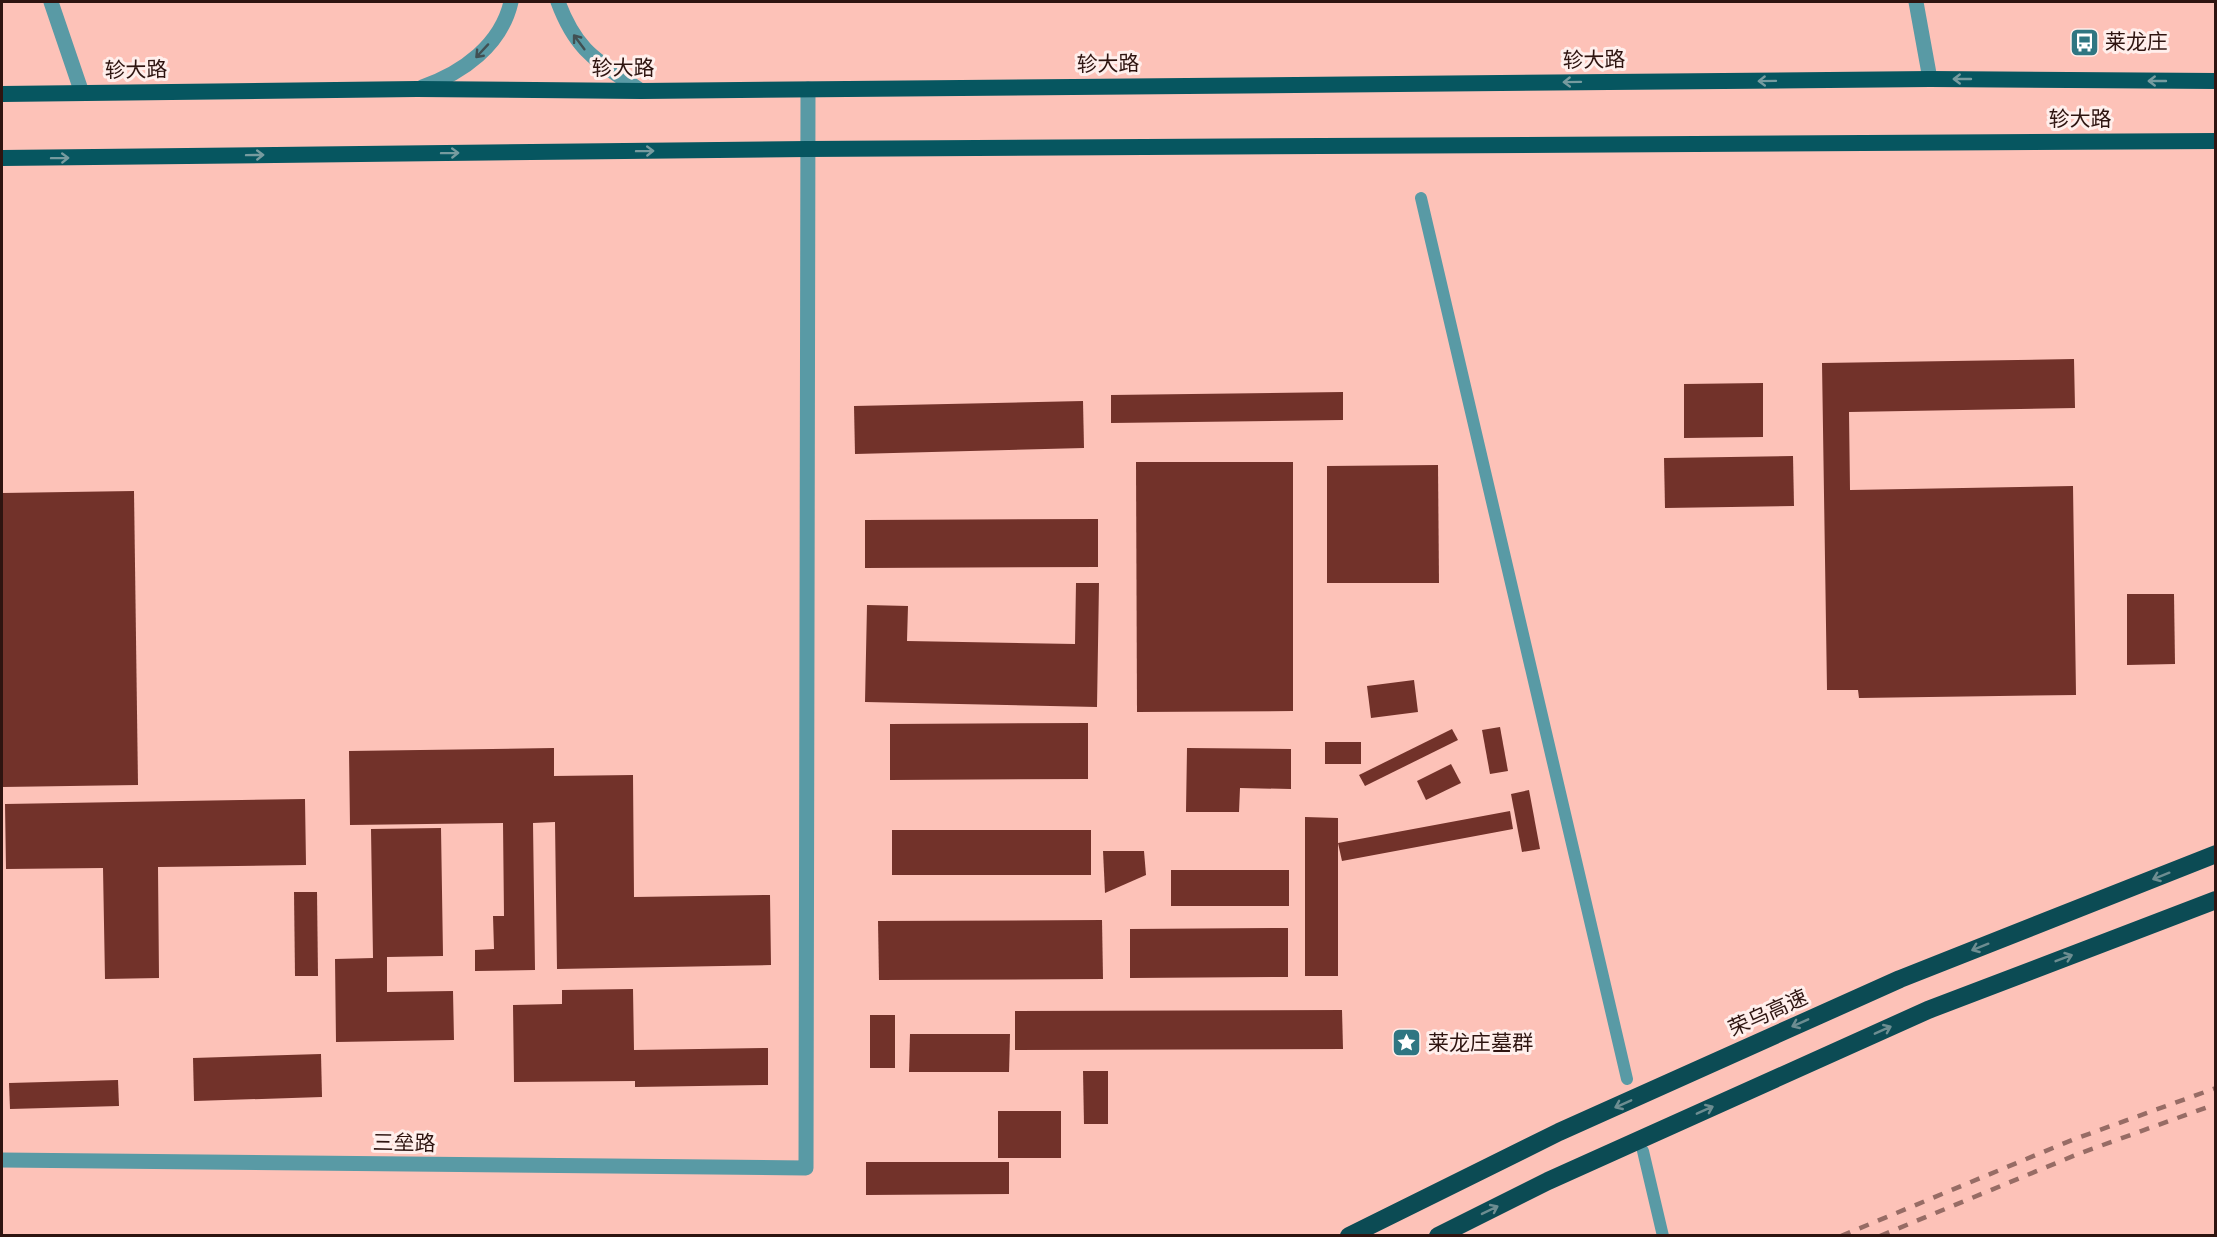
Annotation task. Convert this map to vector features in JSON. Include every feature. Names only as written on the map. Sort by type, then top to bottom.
[{"type":"highway","name":"轸大路","points":[[2,94],[417,89],[641,91],[1930,79],[2216,81]]},
{"type":"highway","name":"轸大路","points":[[2,158],[807,150],[2216,141]]},
{"type":"highway","name":"荣乌高速","points":[[1349,1236],[1559,1132],[1900,979],[2216,854]]},
{"type":"highway","points":[[1438,1236],[1548,1181],[1928,1010],[2216,900]]},
{"type":"street","points":[[51,2],[82,93]]},
{"type":"street","points":[[417,89],[448,78],[471,62],[495,37],[508,14],[511,2]]},
{"type":"street","points":[[558,2],[566,23],[579,45],[641,91]]},
{"type":"street","points":[[1916,2],[1930,79]]},
{"type":"street","points":[[807,150],[808,89]]},
{"type":"street","name":"三垒路","points":[[2,1160],[806,1168],[807,150]]},
{"type":"lane","points":[[1421,198],[1627,1079]]},
{"type":"lane","points":[[1643,1151],[1663,1236]]},
{"type":"building","points":[[2074,359],[2075,408],[1849,412],[1850,490],[2073,486],[2076,695],[1859,698],[1858,690],[1827,690],[1822,363]]},
{"type":"building","points":[[1763,383],[1763,437],[1684,438],[1684,384]]},
{"type":"building","points":[[1343,392],[1343,420],[1111,423],[1111,395]]},
{"type":"building","points":[[1083,401],[1084,448],[855,454],[854,406]]},
{"type":"building","points":[[1793,456],[1794,506],[1665,508],[1664,458]]},
{"type":"building","points":[[1136,462],[1293,462],[1293,711],[1137,712]]},
{"type":"building","points":[[1438,465],[1439,583],[1327,583],[1327,466]]},
{"type":"building","points":[[134,491],[138,785],[2,787],[2,493]]},
{"type":"building","points":[[1098,519],[1098,567],[865,568],[865,520]]},
{"type":"building","points":[[1076,583],[1099,583],[1097,707],[865,702],[867,605],[908,606],[907,641],[1075,644]]},
{"type":"building","points":[[2127,594],[2174,594],[2175,664],[2127,665]]},
{"type":"building","points":[[1414,680],[1418,712],[1371,718],[1367,686]]},
{"type":"building","points":[[1088,723],[1088,779],[890,780],[890,724]]},
{"type":"building","points":[[1500,727],[1508,771],[1490,774],[1482,730]]},
{"type":"building","points":[[1452,729],[1458,740],[1365,786],[1359,775]]},
{"type":"building","points":[[1325,742],[1361,742],[1361,764],[1325,764]]},
{"type":"building","points":[[554,748],[554,776],[633,775],[634,897],[770,895],[771,965],[557,969],[555,822],[533,823],[535,970],[475,971],[475,950],[494,949],[493,916],[504,916],[503,823],[350,825],[349,751]]},
{"type":"building","points":[[1187,748],[1291,749],[1291,789],[1240,788],[1239,812],[1186,812]]},
{"type":"building","points":[[1451,764],[1461,783],[1426,800],[1417,781]]},
{"type":"building","points":[[1529,790],[1540,849],[1522,852],[1511,794]]},
{"type":"building","points":[[305,799],[306,865],[158,867],[159,978],[105,979],[103,868],[6,869],[5,804]]},
{"type":"building","points":[[1510,811],[1513,829],[1342,861],[1338,843]]},
{"type":"building","points":[[1305,817],[1338,818],[1338,976],[1305,976]]},
{"type":"building","points":[[441,828],[443,956],[387,957],[387,992],[453,991],[454,1040],[336,1042],[335,959],[373,958],[371,829]]},
{"type":"building","points":[[892,830],[1091,830],[1091,875],[892,875]]},
{"type":"building","points":[[1103,851],[1144,851],[1146,875],[1105,893]]},
{"type":"building","points":[[1171,870],[1289,870],[1289,906],[1171,906]]},
{"type":"building","points":[[294,892],[317,892],[318,976],[295,976]]},
{"type":"building","points":[[1102,920],[1103,979],[879,980],[878,921]]},
{"type":"building","points":[[1288,928],[1288,977],[1130,978],[1130,929]]},
{"type":"building","points":[[633,989],[634,1050],[768,1048],[768,1085],[635,1087],[635,1081],[514,1082],[513,1005],[562,1004],[562,990]]},
{"type":"building","points":[[1342,1010],[1343,1049],[1015,1050],[1015,1011]]},
{"type":"building","points":[[870,1015],[895,1015],[895,1068],[870,1068]]},
{"type":"building","points":[[910,1034],[1010,1034],[1009,1072],[909,1072]]},
{"type":"building","points":[[321,1054],[322,1097],[194,1101],[193,1058]]},
{"type":"building","points":[[1083,1071],[1108,1071],[1108,1124],[1084,1124]]},
{"type":"building","points":[[118,1080],[119,1106],[10,1109],[9,1083]]},
{"type":"building","points":[[998,1111],[1061,1111],[1061,1158],[998,1158]]},
{"type":"building","points":[[866,1162],[1009,1162],[1009,1194],[866,1195]]},
{"type":"railway","points":[[1841,1236],[2072,1140],[2216,1088]]},
{"type":"railway","points":[[1880,1236],[2078,1154],[2216,1104]]},
{"type":"place","name":"莱龙庄","points":[[2084,42]]},
{"type":"place","name":"莱龙庄墓群","points":[[1407,1043]]}]
